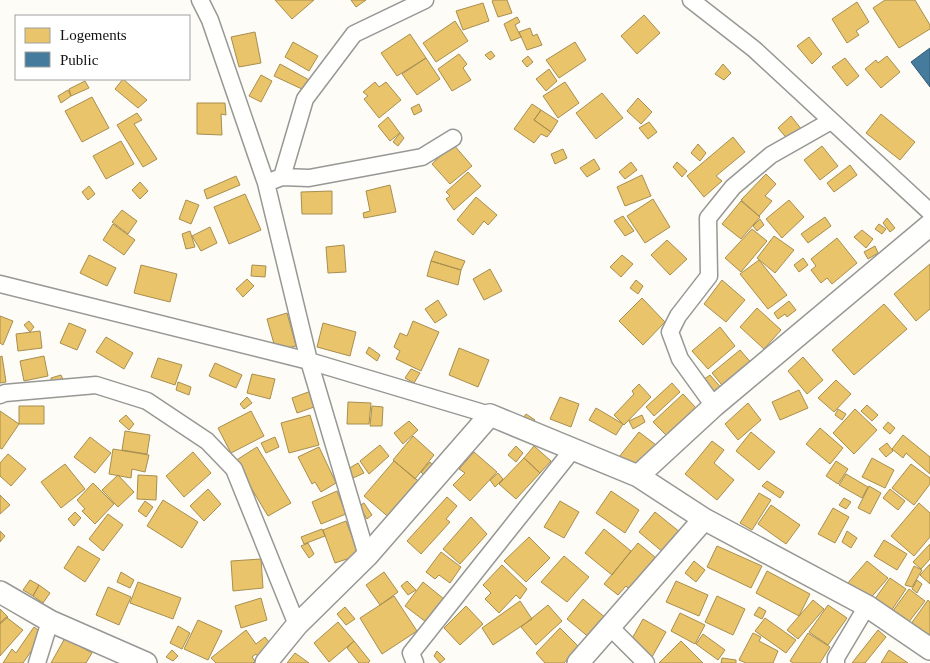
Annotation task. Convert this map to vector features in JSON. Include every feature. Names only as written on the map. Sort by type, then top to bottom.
[{"type":"street","points":[[200,0],[210,20],[274,180],[309,361],[368,556]]},
{"type":"street","points":[[274,180],[305,99],[354,34],[425,0]]},
{"type":"street","points":[[691,0],[754,49],[930,212]]},
{"type":"street","points":[[714,406],[680,359],[670,332],[678,316],[709,276],[708,218],[733,187],[771,155],[832,121]]},
{"type":"street","points":[[274,180],[308,178],[422,157],[453,138]]},
{"type":"street","points":[[638,476],[714,406],[930,225]]},
{"type":"street","points":[[0,284],[309,361],[490,415],[638,476],[704,519],[867,606],[930,649]]},
{"type":"street","points":[[0,396],[4,393],[96,385],[147,401],[207,441],[234,469],[297,625]]},
{"type":"street","points":[[266,663],[297,625],[368,556],[490,415]]},
{"type":"street","points":[[409,660],[574,448]]},
{"type":"street","points":[[578,663],[704,519]]},
{"type":"street","points":[[0,592],[50,621],[146,663]]},
{"type":"street","points":[[836,663],[836,658],[867,606]]},
{"type":"street","points":[[37,663],[50,621]]},
{"type":"street","points":[[610,627],[646,663]]},
{"type":"building: Logements","points":[[275,0],[314,0],[292,19]]},
{"type":"building: Logements","points":[[351,0],[366,0],[356,7]]},
{"type":"building: Logements","points":[[507,0],[512,13],[498,17],[492,1]]},
{"type":"building: Logements","points":[[885,0],[915,0],[930,25],[930,29],[899,48],[873,8]]},
{"type":"building: Logements","points":[[857,2],[869,22],[856,31],[859,35],[847,43],[832,19]]},
{"type":"building: Logements","points":[[483,3],[489,21],[463,30],[456,11]]},
{"type":"building: Logements","points":[[644,15],[660,33],[637,54],[621,36]]},
{"type":"building: Logements","points":[[517,17],[520,22],[515,25],[521,37],[511,41],[504,24]]},
{"type":"building: Logements","points":[[455,21],[468,41],[436,62],[423,43]]},
{"type":"building: Logements","points":[[530,28],[533,36],[537,34],[542,45],[527,50],[519,32]]},
{"type":"building: Logements","points":[[255,32],[261,63],[239,67],[231,37]]},
{"type":"building: Logements","points":[[410,34],[426,58],[397,76],[381,53]]},
{"type":"building: Logements","points":[[809,37],[822,54],[812,64],[797,46]]},
{"type":"building: Logements","points":[[293,42],[318,56],[309,71],[285,57]]},
{"type":"building: Logements","points":[[575,42],[586,60],[559,78],[546,60]]},
{"type":"building: Logements","points":[[491,51],[495,56],[490,60],[485,55]]},
{"type":"building: Logements","points":[[459,54],[467,64],[463,68],[471,80],[452,91],[438,69]]},
{"type":"building: Logements","points":[[528,56],[533,62],[527,67],[522,61]]},
{"type":"building: Logements","points":[[887,56],[900,72],[881,88],[865,69],[876,60],[878,63]]},
{"type":"building: Logements","points":[[426,58],[440,79],[417,95],[402,74]]},
{"type":"building: Logements","points":[[845,58],[859,76],[847,86],[832,67]]},
{"type":"building: Logements","points":[[280,64],[309,80],[304,90],[274,76]]},
{"type":"building: Logements","points":[[723,64],[731,73],[724,80],[715,74]]},
{"type":"building: Logements","points":[[549,69],[557,81],[546,91],[536,79]]},
{"type":"building: Logements","points":[[261,75],[272,81],[261,102],[249,96]]},
{"type":"building: Logements","points":[[124,80],[147,100],[138,108],[115,89]]},
{"type":"building: Logements","points":[[85,81],[89,88],[71,96],[69,89]]},
{"type":"building: Logements","points":[[375,82],[379,87],[386,82],[401,100],[379,118],[364,99],[368,96],[363,92]]},
{"type":"building: Logements","points":[[565,82],[579,103],[558,118],[543,96]]},
{"type":"building: Logements","points":[[68,90],[71,96],[61,103],[58,96]]},
{"type":"building: Logements","points":[[602,93],[623,118],[596,139],[576,113]]},
{"type":"building: Logements","points":[[92,97],[109,128],[82,142],[65,111]]},
{"type":"building: Logements","points":[[638,98],[652,112],[641,124],[627,111]]},
{"type":"building: Logements","points":[[197,103],[225,103],[226,115],[221,114],[222,135],[197,134]]},
{"type":"building: Logements","points":[[419,104],[422,111],[414,115],[411,108]]},
{"type":"building: Logements","points":[[532,104],[541,110],[534,120],[551,132],[547,137],[541,134],[534,143],[514,129]]},
{"type":"building: Logements","points":[[541,110],[558,121],[551,132],[534,120]]},
{"type":"building: Logements","points":[[137,113],[142,120],[134,124],[157,159],[143,167],[117,125]]},
{"type":"building: Logements","points":[[881,114],[915,142],[900,160],[866,133]]},
{"type":"building: Logements","points":[[791,116],[802,130],[790,142],[778,128]]},
{"type":"building: Logements","points":[[388,117],[400,133],[390,141],[378,126]]},
{"type":"building: Logements","points":[[649,122],[657,132],[648,139],[639,128]]},
{"type":"building: Logements","points":[[400,133],[404,138],[398,146],[393,142]]},
{"type":"building: Logements","points":[[733,137],[745,152],[716,176],[722,181],[704,197],[687,176]]},
{"type":"building: Logements","points":[[121,141],[134,164],[106,179],[93,156]]},
{"type":"building: Logements","points":[[453,144],[472,166],[450,184],[432,164]]},
{"type":"building: Logements","points":[[698,144],[706,153],[700,161],[691,153]]},
{"type":"building: Logements","points":[[822,146],[838,166],[820,180],[804,160]]},
{"type":"building: Logements","points":[[563,149],[567,158],[555,164],[551,154]]},
{"type":"building: Logements","points":[[594,159],[600,169],[587,177],[580,168]]},
{"type":"building: Logements","points":[[631,162],[637,170],[625,179],[619,172]]},
{"type":"building: Logements","points":[[677,162],[687,171],[682,177],[673,167]]},
{"type":"building: Logements","points":[[850,165],[857,175],[834,192],[827,183]]},
{"type":"building: Logements","points":[[468,172],[481,186],[454,210],[446,199],[450,196],[446,192]]},
{"type":"building: Logements","points":[[766,174],[776,184],[765,196],[772,201],[759,216],[741,200]]},
{"type":"building: Logements","points":[[642,175],[651,196],[625,206],[617,187]]},
{"type":"building: Logements","points":[[236,176],[240,185],[207,199],[204,190]]},
{"type":"building: Logements","points":[[140,182],[148,191],[140,199],[132,190]]},
{"type":"building: Logements","points":[[390,185],[396,212],[364,218],[363,213],[370,211],[366,191]]},
{"type":"building: Logements","points":[[89,186],[95,194],[88,200],[82,192]]},
{"type":"building: Logements","points":[[332,191],[332,214],[302,214],[301,192]]},
{"type":"building: Logements","points":[[245,194],[261,230],[229,244],[214,207]]},
{"type":"building: Logements","points":[[476,197],[497,215],[488,225],[484,221],[473,235],[457,220]]},
{"type":"building: Logements","points":[[653,199],[670,227],[645,243],[627,216]]},
{"type":"building: Logements","points":[[186,200],[199,205],[191,224],[179,219]]},
{"type":"building: Logements","points":[[789,200],[804,217],[782,238],[766,219]]},
{"type":"building: Logements","points":[[741,201],[760,217],[741,239],[722,224]]},
{"type":"building: Logements","points":[[122,210],[137,221],[128,234],[112,222]]},
{"type":"building: Logements","points":[[623,216],[634,231],[625,236],[614,221]]},
{"type":"building: Logements","points":[[825,217],[831,226],[808,243],[801,234]]},
{"type":"building: Logements","points":[[887,218],[895,228],[890,232],[883,223]]},
{"type":"building: Logements","points":[[760,219],[764,225],[757,231],[753,226]]},
{"type":"building: Logements","points":[[113,224],[135,240],[124,255],[103,240]]},
{"type":"building: Logements","points":[[879,224],[886,229],[882,234],[875,229]]},
{"type":"building: Logements","points":[[210,227],[217,243],[201,251],[192,236]]},
{"type":"building: Logements","points":[[752,229],[767,241],[741,272],[725,258]]},
{"type":"building: Logements","points":[[862,230],[873,239],[866,248],[854,237]]},
{"type":"building: Logements","points":[[190,231],[195,247],[186,249],[182,234]]},
{"type":"building: Logements","points":[[774,236],[794,250],[775,273],[757,258]]},
{"type":"building: Logements","points":[[837,238],[857,263],[832,284],[827,278],[821,283],[811,270],[816,266],[811,259]]},
{"type":"building: Logements","points":[[667,240],[687,259],[670,275],[651,255]]},
{"type":"building: Logements","points":[[344,245],[346,272],[328,273],[326,247]]},
{"type":"building: Logements","points":[[875,246],[878,253],[868,259],[864,252]]},
{"type":"building: Logements","points":[[435,251],[465,261],[461,270],[431,261]]},
{"type":"building: Logements","points":[[89,255],[116,268],[107,286],[80,273]]},
{"type":"building: Logements","points":[[622,255],[633,264],[621,277],[610,267]]},
{"type":"building: Logements","points":[[803,258],[808,265],[799,272],[794,265]]},
{"type":"building: Logements","points":[[759,260],[787,295],[768,309],[740,274]]},
{"type":"building: Logements","points":[[431,261],[461,270],[458,285],[427,276]]},
{"type":"building: Logements","points":[[930,264],[930,309],[916,321],[894,294]]},
{"type":"building: Logements","points":[[141,265],[177,274],[170,302],[134,293]]},
{"type":"building: Logements","points":[[252,265],[266,266],[265,277],[251,276]]},
{"type":"building: Logements","points":[[490,269],[502,291],[484,300],[473,279]]},
{"type":"building: Logements","points":[[247,279],[254,286],[243,297],[236,289]]},
{"type":"building: Logements","points":[[636,280],[643,286],[638,294],[630,288]]},
{"type":"building: Logements","points":[[722,280],[745,300],[726,322],[704,304]]},
{"type":"building: Logements","points":[[642,298],[665,322],[643,345],[619,321]]},
{"type":"building: Logements","points":[[438,300],[447,315],[435,323],[425,309]]},
{"type":"building: Logements","points":[[789,301],[796,310],[787,317],[785,314],[778,319],[774,313]]},
{"type":"building: Logements","points":[[884,304],[907,329],[854,375],[832,350]]},
{"type":"building: Logements","points":[[757,308],[781,330],[764,349],[740,327]]},
{"type":"building: Logements","points":[[287,313],[296,346],[276,351],[267,319]]},
{"type":"building: Logements","points":[[0,316],[13,321],[3,345],[0,343]]},
{"type":"building: Logements","points":[[29,321],[34,327],[30,332],[24,325]]},
{"type":"building: Logements","points":[[413,321],[439,332],[421,371],[396,359],[400,351],[394,347],[400,333],[407,336]]},
{"type":"building: Logements","points":[[69,323],[86,330],[77,350],[60,343]]},
{"type":"building: Logements","points":[[323,323],[356,332],[350,356],[317,347]]},
{"type":"building: Logements","points":[[720,327],[735,346],[708,369],[692,351]]},
{"type":"building: Logements","points":[[40,331],[42,348],[18,351],[16,334]]},
{"type":"building: Logements","points":[[106,337],[133,353],[124,369],[96,352]]},
{"type":"building: Logements","points":[[369,347],[380,355],[377,361],[366,353]]},
{"type":"building: Logements","points":[[459,348],[489,360],[478,387],[449,375]]},
{"type":"building: Logements","points":[[740,350],[754,366],[726,390],[712,373]]},
{"type":"building: Logements","points":[[2,356],[6,382],[0,383],[0,357]]},
{"type":"building: Logements","points":[[44,356],[48,376],[24,381],[20,361]]},
{"type":"building: Logements","points":[[803,357],[823,380],[807,394],[788,371]]},
{"type":"building: Logements","points":[[158,358],[182,365],[175,385],[151,377]]},
{"type":"building: Logements","points":[[215,363],[242,375],[236,388],[209,376]]},
{"type":"building: Logements","points":[[411,369],[420,373],[414,383],[405,378]]},
{"type":"building: Logements","points":[[252,374],[275,379],[270,399],[247,393]]},
{"type":"building: Logements","points":[[61,375],[64,382],[52,387],[51,378]]},
{"type":"building: Logements","points":[[710,375],[724,391],[714,399],[700,382]]},
{"type":"building: Logements","points":[[836,380],[851,394],[834,412],[818,398]]},
{"type":"building: Logements","points":[[178,382],[191,387],[189,395],[176,390]]},
{"type":"building: Logements","points":[[672,383],[680,392],[654,416],[646,407]]},
{"type":"building: Logements","points":[[639,384],[651,397],[624,425],[614,415],[634,394],[632,391]]},
{"type":"building: Logements","points":[[799,390],[808,408],[780,420],[772,402]]},
{"type":"building: Logements","points":[[311,391],[317,406],[297,413],[292,398]]},
{"type":"building: Logements","points":[[683,394],[697,409],[668,437],[653,422]]},
{"type":"building: Logements","points":[[247,397],[252,403],[244,409],[240,404]]},
{"type":"building: Logements","points":[[560,397],[579,404],[571,427],[550,419]]},
{"type":"building: Logements","points":[[348,402],[371,403],[369,424],[347,424]]},
{"type":"building: Logements","points":[[748,403],[761,420],[738,440],[725,424]]},
{"type":"building: Logements","points":[[867,405],[878,415],[872,421],[861,411]]},
{"type":"building: Logements","points":[[19,406],[44,406],[44,424],[19,424]]},
{"type":"building: Logements","points":[[372,406],[383,407],[382,426],[370,426]]},
{"type":"building: Logements","points":[[596,408],[623,424],[616,435],[589,420]]},
{"type":"building: Logements","points":[[838,409],[846,414],[842,420],[835,415]]},
{"type":"building: Logements","points":[[855,409],[877,430],[854,454],[833,433]]},
{"type":"building: Logements","points":[[0,411],[19,424],[2,449],[0,448]]},
{"type":"building: Logements","points":[[251,411],[264,436],[231,453],[218,428]]},
{"type":"building: Logements","points":[[526,414],[535,420],[528,430],[519,424]]},
{"type":"building: Logements","points":[[126,415],[134,424],[129,430],[119,421]]},
{"type":"building: Logements","points":[[310,415],[319,445],[289,453],[281,423]]},
{"type":"building: Logements","points":[[642,415],[645,422],[633,429],[629,421]]},
{"type":"building: Logements","points":[[409,421],[418,430],[403,444],[394,433]]},
{"type":"building: Logements","points":[[888,422],[895,428],[890,434],[883,428]]},
{"type":"building: Logements","points":[[820,428],[843,448],[830,464],[806,444]]},
{"type":"building: Logements","points":[[125,431],[150,435],[147,454],[122,450]]},
{"type":"building: Logements","points":[[639,432],[656,445],[637,469],[619,457]]},
{"type":"building: Logements","points":[[751,432],[775,452],[759,470],[736,451]]},
{"type":"building: Logements","points":[[903,435],[930,457],[930,474],[906,453],[903,458],[892,449]]},
{"type":"building: Logements","points":[[413,436],[434,455],[415,479],[393,460]]},
{"type":"building: Logements","points":[[90,437],[111,453],[95,473],[74,457]]},
{"type":"building: Logements","points":[[275,437],[279,447],[266,453],[261,443]]},
{"type":"building: Logements","points":[[712,441],[724,450],[714,463],[734,480],[717,500],[685,474]]},
{"type":"building: Logements","points":[[887,443],[893,451],[886,457],[879,449]]},
{"type":"building: Logements","points":[[380,445],[389,456],[369,474],[360,461]]},
{"type":"building: Logements","points":[[516,446],[523,453],[516,462],[508,455]]},
{"type":"building: Logements","points":[[534,446],[551,461],[540,473],[524,458]]},
{"type":"building: Logements","points":[[257,447],[291,503],[268,516],[235,461]]},
{"type":"building: Logements","points":[[319,447],[336,483],[321,492],[315,482],[312,484],[298,457]]},
{"type":"building: Logements","points":[[113,449],[149,455],[145,472],[132,469],[131,478],[109,474]]},
{"type":"building: Logements","points":[[193,452],[211,473],[184,497],[166,476]]},
{"type":"building: Logements","points":[[474,452],[497,472],[470,501],[453,485],[465,473],[459,469]]},
{"type":"building: Logements","points":[[8,454],[26,469],[11,486],[0,476],[0,463]]},
{"type":"building: Logements","points":[[524,458],[540,473],[516,499],[499,484]]},
{"type":"building: Logements","points":[[872,458],[894,470],[885,488],[862,477]]},
{"type":"building: Logements","points":[[394,461],[422,484],[392,520],[364,496]]},
{"type":"building: Logements","points":[[836,461],[848,469],[838,484],[826,476]]},
{"type":"building: Logements","points":[[430,462],[436,469],[428,479],[421,472]]},
{"type":"building: Logements","points":[[358,463],[364,473],[353,478],[348,469]]},
{"type":"building: Logements","points":[[65,464],[85,489],[61,508],[41,482]]},
{"type":"building: Logements","points":[[911,464],[930,478],[930,484],[914,505],[892,488]]},
{"type":"building: Logements","points":[[498,473],[503,479],[495,487],[490,480]]},
{"type":"building: Logements","points":[[846,474],[868,487],[862,498],[839,485]]},
{"type":"building: Logements","points":[[118,475],[134,492],[118,507],[102,490]]},
{"type":"building: Logements","points":[[138,475],[157,476],[156,500],[137,499]]},
{"type":"building: Logements","points":[[767,481],[784,492],[780,498],[762,486]]},
{"type":"building: Logements","points":[[93,483],[114,504],[95,524],[82,511],[85,509],[77,500]]},
{"type":"building: Logements","points":[[869,486],[881,493],[870,514],[858,508]]},
{"type":"building: Logements","points":[[208,489],[221,504],[204,521],[190,506]]},
{"type":"building: Logements","points":[[890,489],[905,501],[898,510],[883,498]]},
{"type":"building: Logements","points":[[337,491],[346,514],[321,524],[312,502]]},
{"type":"building: Logements","points":[[611,491],[639,510],[625,533],[596,513]]},
{"type":"building: Logements","points":[[759,493],[771,500],[752,530],[740,523]]},
{"type":"building: Logements","points":[[0,495],[10,505],[0,514]]},
{"type":"building: Logements","points":[[447,497],[457,506],[446,519],[450,522],[421,554],[407,541]]},
{"type":"building: Logements","points":[[844,498],[851,502],[846,509],[839,505]]},
{"type":"building: Logements","points":[[163,500],[198,522],[182,548],[147,526]]},
{"type":"building: Logements","points":[[145,501],[153,507],[146,517],[138,511]]},
{"type":"building: Logements","points":[[560,501],[579,512],[564,538],[544,527]]},
{"type":"building: Logements","points":[[364,503],[372,515],[367,519],[359,506]]},
{"type":"building: Logements","points":[[919,503],[930,513],[930,537],[914,556],[891,536]]},
{"type":"building: Logements","points":[[771,505],[800,525],[786,544],[758,524]]},
{"type":"building: Logements","points":[[833,508],[849,517],[835,543],[818,534]]},
{"type":"building: Logements","points":[[75,512],[81,518],[74,526],[68,519]]},
{"type":"building: Logements","points":[[655,512],[681,533],[664,553],[639,532]]},
{"type":"building: Logements","points":[[108,514],[123,525],[103,551],[89,539]]},
{"type":"building: Logements","points":[[471,517],[487,534],[460,564],[443,549]]},
{"type":"building: Logements","points":[[346,521],[359,555],[335,563],[323,530]]},
{"type":"building: Logements","points":[[322,529],[325,536],[304,544],[301,537]]},
{"type":"building: Logements","points":[[604,529],[631,551],[612,575],[585,553]]},
{"type":"building: Logements","points":[[0,531],[5,536],[0,542]]},
{"type":"building: Logements","points":[[847,531],[857,538],[851,548],[842,542]]},
{"type":"building: Logements","points":[[529,537],[550,558],[526,582],[504,561]]},
{"type":"building: Logements","points":[[884,540],[907,554],[897,570],[874,556]]},
{"type":"building: Logements","points":[[308,543],[314,554],[309,558],[301,546]]},
{"type":"building: Logements","points":[[638,543],[662,563],[635,594],[626,586],[618,595],[604,584]]},
{"type":"building: Logements","points":[[930,544],[930,559],[921,569],[913,562]]},
{"type":"building: Logements","points":[[78,546],[100,559],[85,582],[64,568]]},
{"type":"building: Logements","points":[[717,546],[762,566],[751,588],[707,567]]},
{"type":"building: Logements","points":[[441,552],[461,567],[450,583],[439,575],[435,579],[426,572]]},
{"type":"building: Logements","points":[[564,556],[589,577],[567,602],[541,582]]},
{"type":"building: Logements","points":[[261,559],[263,588],[233,591],[231,561]]},
{"type":"building: Logements","points":[[694,561],[705,570],[696,582],[685,573]]},
{"type":"building: Logements","points":[[867,561],[888,578],[868,601],[847,584]]},
{"type":"building: Logements","points":[[930,564],[930,584],[920,575]]},
{"type":"building: Logements","points":[[502,565],[527,589],[520,599],[516,595],[499,613],[485,599],[491,593],[483,585]]},
{"type":"building: Logements","points":[[914,566],[922,570],[912,587],[905,585]]},
{"type":"building: Logements","points":[[767,571],[810,594],[799,616],[756,593]]},
{"type":"building: Logements","points":[[121,572],[134,580],[130,588],[117,582]]},
{"type":"building: Logements","points":[[384,572],[398,592],[380,605],[366,585]]},
{"type":"building: Logements","points":[[890,578],[906,589],[889,614],[872,603]]},
{"type":"building: Logements","points":[[30,580],[39,585],[33,596],[23,590]]},
{"type":"building: Logements","points":[[917,580],[922,584],[917,593],[912,589]]},
{"type":"building: Logements","points":[[407,581],[416,590],[408,595],[401,586]]},
{"type":"building: Logements","points":[[676,581],[708,595],[699,616],[666,602]]},
{"type":"building: Logements","points":[[138,582],[181,598],[173,619],[130,603]]},
{"type":"building: Logements","points":[[423,582],[444,599],[426,622],[405,606]]},
{"type":"building: Logements","points":[[39,585],[50,593],[43,603],[33,596]]},
{"type":"building: Logements","points":[[108,587],[131,597],[119,625],[96,615]]},
{"type":"building: Logements","points":[[909,589],[925,601],[908,623],[892,612]]},
{"type":"building: Logements","points":[[394,596],[417,631],[382,654],[360,618]]},
{"type":"building: Logements","points":[[717,596],[745,609],[733,635],[705,622]]},
{"type":"building: Logements","points":[[261,598],[267,620],[241,628],[235,606]]},
{"type":"building: Logements","points":[[583,599],[607,619],[591,639],[567,619]]},
{"type":"building: Logements","points":[[813,600],[824,609],[798,639],[787,630]]},
{"type":"building: Logements","points":[[928,600],[930,602],[930,643],[908,628]]},
{"type":"building: Logements","points":[[520,601],[532,619],[493,645],[482,628]]},
{"type":"building: Logements","points":[[548,605],[562,621],[536,645],[521,627]]},
{"type":"building: Logements","points":[[828,605],[847,618],[828,645],[809,632]]},
{"type":"building: Logements","points":[[466,606],[483,624],[460,645],[444,628]]},
{"type":"building: Logements","points":[[345,607],[355,619],[346,625],[337,614]]},
{"type":"building: Logements","points":[[759,607],[766,611],[762,619],[754,615]]},
{"type":"building: Logements","points":[[0,609],[8,617],[0,624]]},
{"type":"building: Logements","points":[[680,613],[705,625],[695,644],[671,631]]},
{"type":"building: Logements","points":[[6,617],[23,630],[0,656],[0,623]]},
{"type":"building: Logements","points":[[765,618],[796,640],[786,653],[755,631]]},
{"type":"building: Logements","points":[[643,619],[666,632],[652,657],[629,644]]},
{"type":"building: Logements","points":[[198,620],[222,631],[208,660],[184,649]]},
{"type":"building: Logements","points":[[338,622],[354,641],[329,662],[314,643]]},
{"type":"building: Logements","points":[[178,626],[190,633],[182,649],[170,643]]},
{"type":"building: Logements","points":[[34,627],[43,634],[23,663],[3,663],[12,649],[16,653]]},
{"type":"building: Logements","points":[[560,628],[579,647],[564,663],[545,663],[536,653]]},
{"type":"building: Logements","points":[[246,630],[256,644],[265,637],[273,647],[259,658],[256,654],[252,657],[255,661],[253,663],[216,663],[211,658]]},
{"type":"building: Logements","points":[[878,630],[886,637],[865,663],[852,663]]},
{"type":"building: Logements","points":[[753,633],[761,637],[759,641],[778,651],[773,663],[746,663],[739,660]]},
{"type":"building: Logements","points":[[808,633],[830,647],[820,663],[793,663],[790,661]]},
{"type":"building: Logements","points":[[703,634],[725,650],[718,660],[696,644]]},
{"type":"building: Logements","points":[[65,638],[92,653],[86,663],[51,663]]},
{"type":"building: Logements","points":[[354,641],[370,661],[368,663],[359,663],[347,648]]},
{"type":"building: Logements","points":[[681,641],[703,663],[659,663]]},
{"type":"building: Logements","points":[[172,650],[178,656],[173,661],[166,657]]},
{"type":"building: Logements","points":[[889,650],[908,663],[881,663]]},
{"type":"building: Logements","points":[[437,651],[445,659],[440,663],[434,656]]},
{"type":"building: Logements","points":[[295,653],[309,663],[287,663]]},
{"type":"building: Logements","points":[[722,658],[736,660],[736,663],[721,663]]},
{"type":"building: Public","points":[[930,48],[930,87],[911,62]]}]
